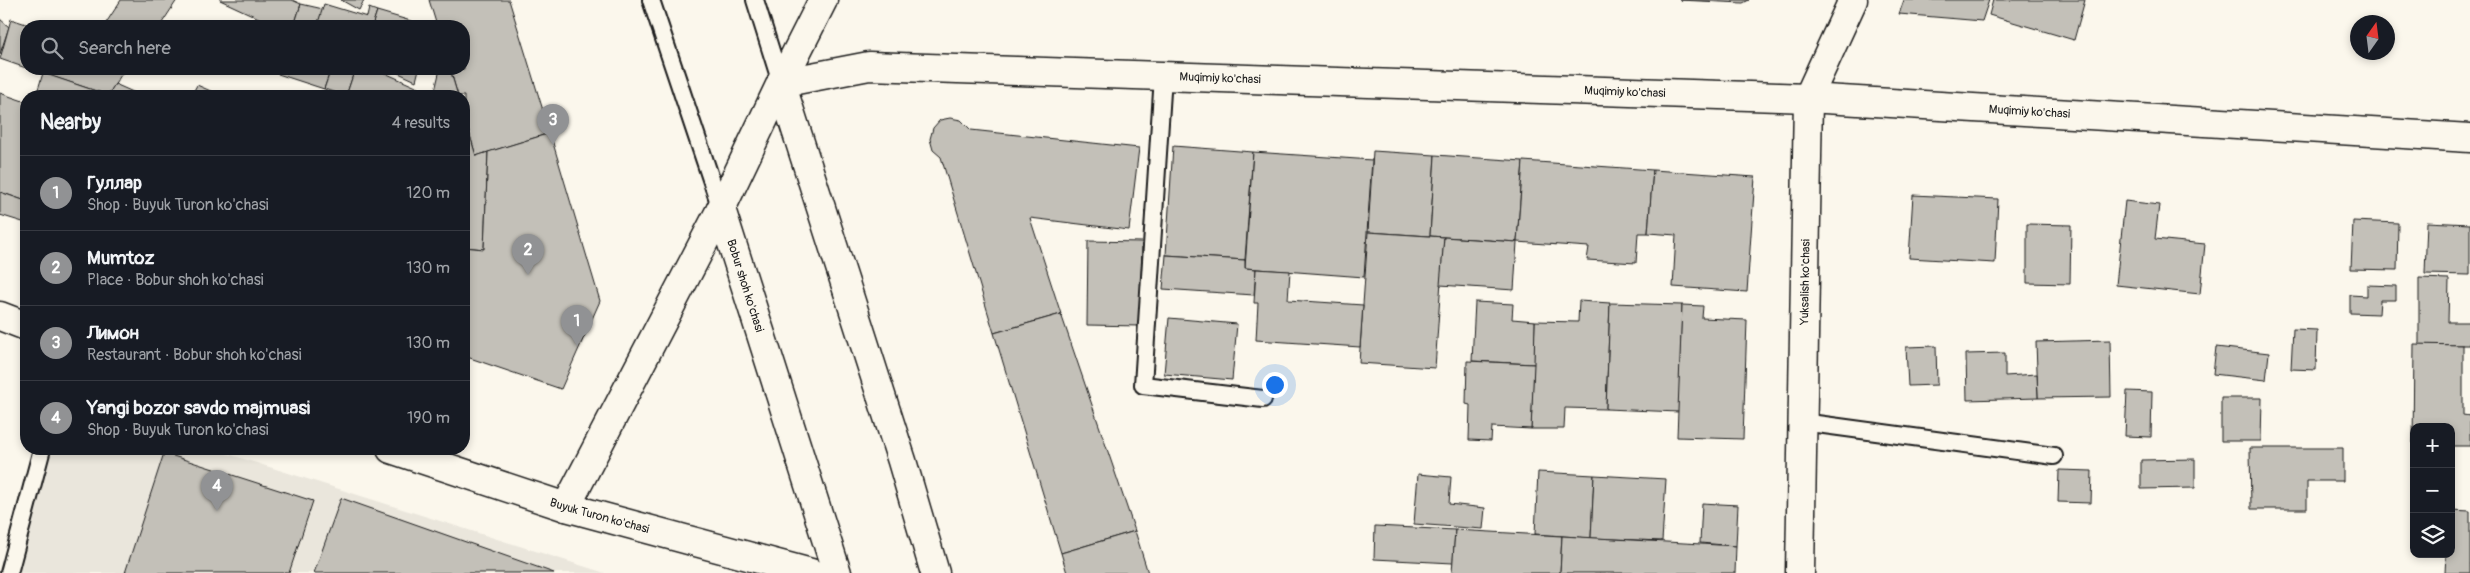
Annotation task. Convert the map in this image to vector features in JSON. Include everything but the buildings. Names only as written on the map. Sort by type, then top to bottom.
[{"type":"street","points":[[566,507],[721,209],[822,0]]},
{"type":"street","name":"Yuksalish ko'chasi","points":[[1800,573],[1808,98],[1853,0]]},
{"type":"street","name":"Muqimiy ko'chasi","points":[[781,83],[869,66],[1808,98],[2470,138]]},
{"type":"street","points":[[781,83],[902,460],[935,573]]},
{"type":"street","name":"Bobur shoh ko'chasi","points":[[721,209],[837,573]]},
{"type":"street","points":[[0,316],[20,324]]},
{"type":"street","name":"Buyuk Turon ko'chasi","points":[[409,455],[566,507],[811,573]]},
{"type":"lane","name":"Bobur shoh ko'chasi","points":[[651,0],[721,209]]},
{"type":"lane","points":[[755,0],[781,83]]},
{"type":"lane","points":[[1164,76],[1143,385],[1263,399]]},
{"type":"lane","points":[[1802,422],[2054,456]]},
{"type":"lane","points":[[9,573],[8,550],[40,455]]},
{"type":"shaded area","points":[[40,455],[231,455],[605,573],[10,573]]},
{"type":"place","name":"Лимон","points":[[553,145]]},
{"type":"place","name":"Mumtoz","points":[[528,275]]},
{"type":"place","name":"Гуллар","points":[[577,346]]},
{"type":"place","name":"Yangi bozor savdo majmuasi","points":[[217,511]]}]
